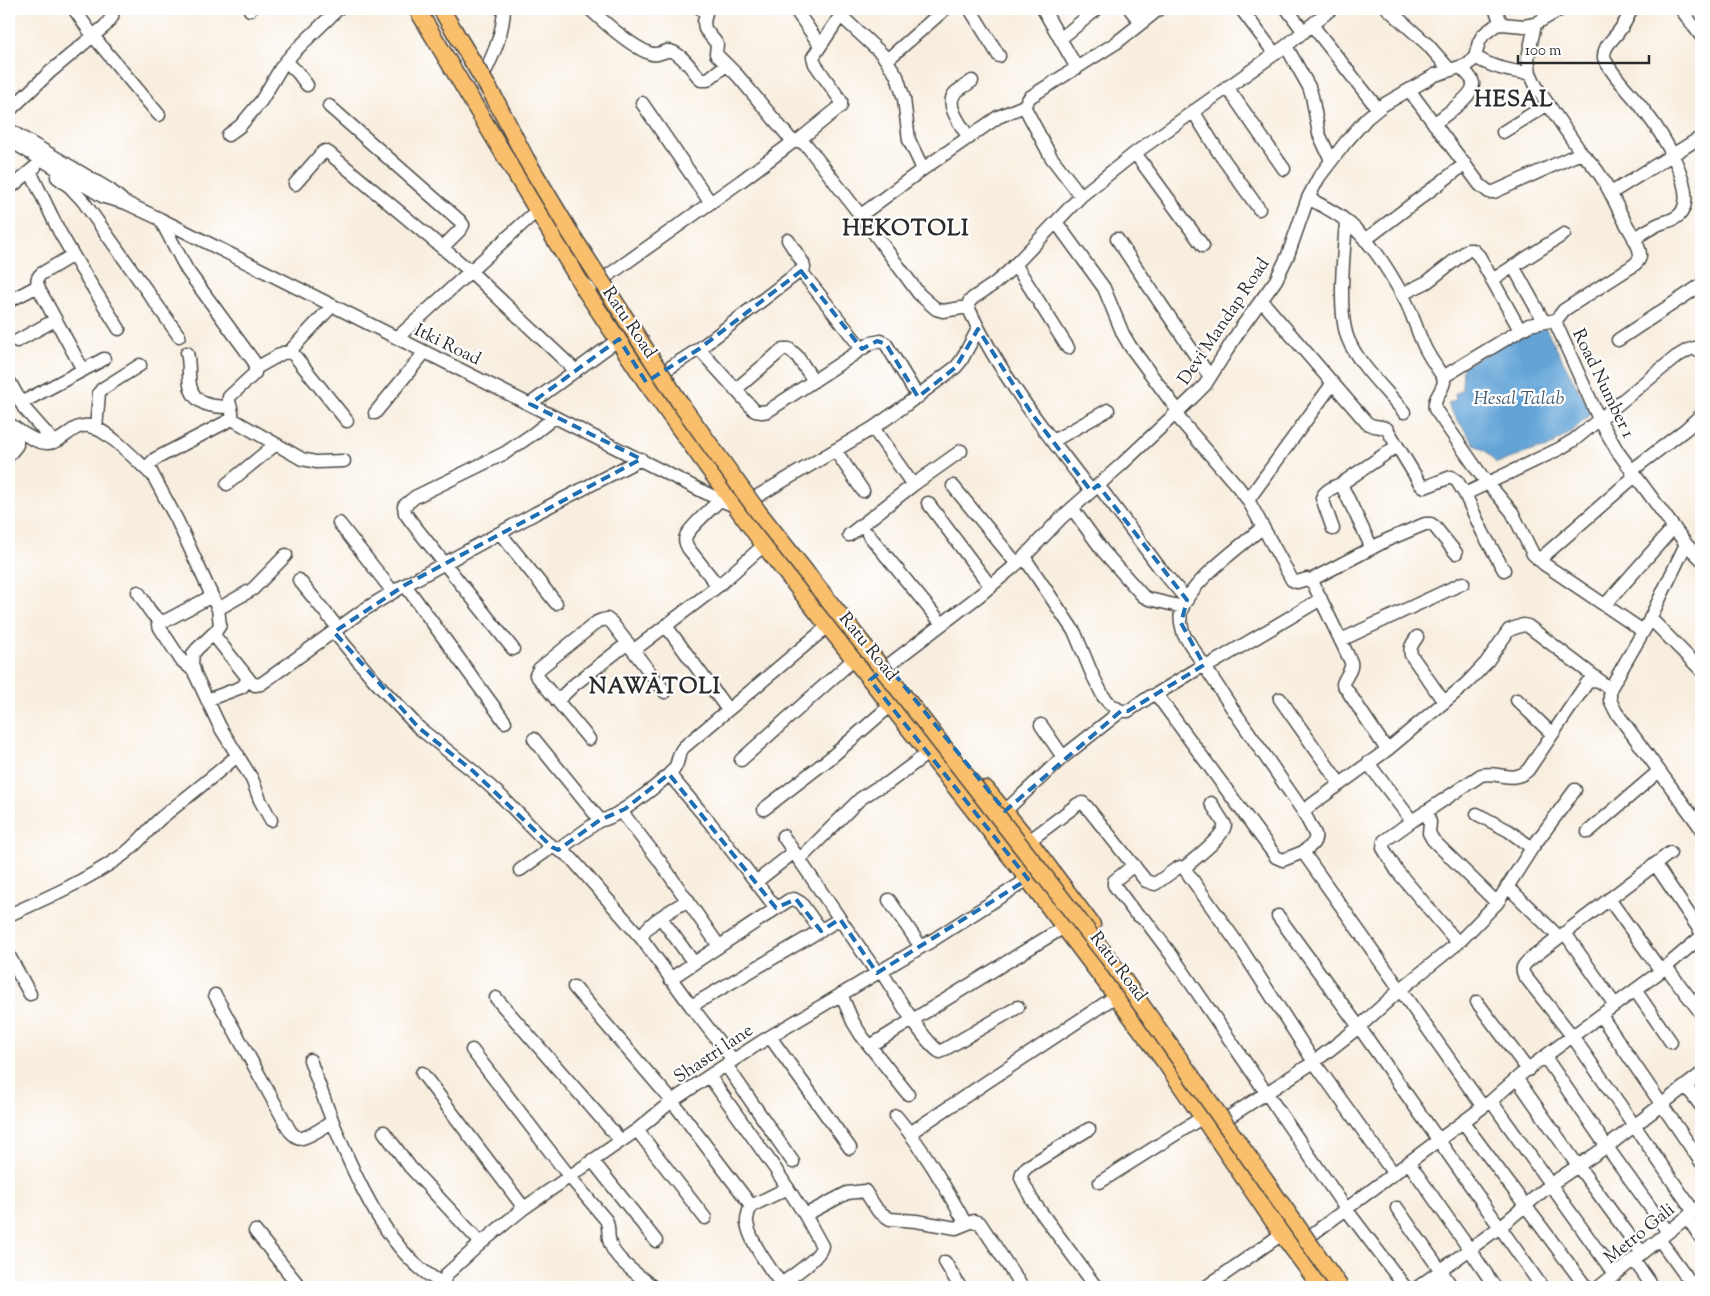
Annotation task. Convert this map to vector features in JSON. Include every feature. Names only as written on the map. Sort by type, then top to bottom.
[{"type":"main road","name":"Ratu Road","points":[[418,9],[585,290],[646,382],[764,545],[1028,879],[1116,996],[1321,1287]]},
{"type":"main road","points":[[431,9],[487,103],[518,163],[564,239],[675,410],[752,518],[1102,964],[1330,1287]]},
{"type":"main road","points":[[441,9],[495,99],[526,159],[571,234],[682,406],[759,513],[911,704],[1109,959],[1340,1287]]},
{"type":"main road","name":"Ratu Road","points":[[449,9],[606,277],[706,429],[756,497],[967,768],[1029,841],[1148,1002],[1346,1287]]},
{"type":"street","points":[[74,9],[93,36],[159,115]]},
{"type":"street","points":[[9,110],[109,22],[113,9]]},
{"type":"street","points":[[228,135],[240,126],[261,101],[282,66],[293,53],[338,9]]},
{"type":"street","points":[[485,72],[500,39],[504,22],[504,9]]},
{"type":"street","points":[[590,9],[644,51],[652,55],[673,51],[678,54],[702,80],[707,80],[726,65]]},
{"type":"street","points":[[701,9],[706,14],[705,29],[717,44],[716,54],[796,141],[808,147],[919,294],[936,309],[968,307]]},
{"type":"street","points":[[795,9],[820,45]]},
{"type":"street","points":[[887,60],[945,9]]},
{"type":"street","points":[[970,9],[999,56]]},
{"type":"street","points":[[1043,9],[1077,68]]},
{"type":"street","points":[[1060,39],[1097,9]]},
{"type":"street","points":[[1130,9],[1141,23]]},
{"type":"street","points":[[860,215],[998,117],[1024,106],[1030,98],[1116,43],[1159,9]]},
{"type":"street","points":[[1287,9],[1351,72],[1378,109]]},
{"type":"street","points":[[1185,603],[1159,567],[1032,414],[978,329],[968,307],[969,302],[994,284],[1081,196],[1193,110],[1286,46],[1331,9]]},
{"type":"street","points":[[1388,9],[1455,69],[1471,77],[1474,84],[1467,97],[1434,124]]},
{"type":"street","points":[[1495,9],[1502,24]]},
{"type":"street","points":[[1535,24],[1528,58],[1530,73],[1504,70],[1475,58],[1483,35],[1496,25],[1524,26],[1535,24],[1561,9]]},
{"type":"street","points":[[1630,9],[1620,31],[1605,49],[1604,58],[1628,92],[1646,112],[1672,156],[1683,182],[1686,196],[1680,215],[1659,224],[1634,239]]},
{"type":"street","points":[[1681,9],[1701,36]]},
{"type":"street","points":[[1242,10],[1274,54]]},
{"type":"street","points":[[585,290],[796,141],[841,106],[841,101],[815,64],[813,57],[842,12],[887,60],[900,84],[904,99],[909,140],[923,169]]},
{"type":"street","points":[[1286,46],[1309,86],[1319,134],[1331,160]]},
{"type":"street","name":"Devi Mandap Road","points":[[870,680],[1021,561],[1060,519],[1194,397],[1210,377],[1225,351],[1276,280],[1308,198],[1319,177],[1358,127],[1378,109],[1409,90],[1435,75],[1469,64],[1475,58]]},
{"type":"street","points":[[287,62],[307,85]]},
{"type":"street","name":"Road Number 1","points":[[1530,73],[1537,88],[1611,193],[1640,253],[1640,258],[1637,262],[1550,321],[1557,326],[1599,420],[1618,452],[1686,544],[1701,559]]},
{"type":"street","points":[[968,138],[951,104],[952,97],[972,81]]},
{"type":"street","points":[[1228,86],[1284,169]]},
{"type":"street","points":[[1409,90],[1484,190],[1489,192],[1582,154]]},
{"type":"street","points":[[642,103],[710,202]]},
{"type":"street","points":[[1503,132],[1548,104]]},
{"type":"street","points":[[329,106],[463,225],[462,229],[442,248]]},
{"type":"street","points":[[1024,106],[1051,157],[1081,196]]},
{"type":"street","points":[[1193,110],[1219,153],[1259,208]]},
{"type":"street","points":[[9,130],[110,190],[126,203]]},
{"type":"street","points":[[1611,193],[1701,137]]},
{"type":"street","points":[[9,140],[37,165],[78,194],[179,336]]},
{"type":"street","points":[[295,184],[316,158],[325,151],[470,272],[576,370]]},
{"type":"street","points":[[1135,153],[1203,246]]},
{"type":"street","points":[[1365,240],[1464,164]]},
{"type":"street","points":[[37,165],[104,198],[126,203]]},
{"type":"street","points":[[9,189],[37,165]]},
{"type":"street","points":[[37,165],[72,254],[119,329]]},
{"type":"street","points":[[397,338],[556,194]]},
{"type":"street","points":[[1308,198],[1346,221],[1377,254],[1402,294],[1425,347],[1443,377],[1443,386],[1436,398],[1435,409],[1476,468],[1512,512],[1530,550],[1540,560],[1643,631]]},
{"type":"street","name":"Itki Road","points":[[126,203],[735,506]]},
{"type":"street","points":[[160,219],[188,270],[255,363],[255,373],[232,393],[229,401],[231,413]]},
{"type":"street","points":[[1346,221],[1342,298],[1348,338],[1363,363],[1404,412]]},
{"type":"street","points":[[1056,222],[1104,288],[1130,346],[1177,413],[1232,478],[1248,500],[1292,580],[1296,582],[1307,579],[1311,580],[1372,548],[1417,527],[1431,524],[1456,552]]},
{"type":"street","points":[[1492,280],[1564,234]]},
{"type":"street","points":[[1117,239],[1210,377]]},
{"type":"street","points":[[646,382],[699,349],[804,268],[803,263],[788,240]]},
{"type":"street","points":[[1402,294],[1427,282],[1468,250],[1473,250],[1479,256],[1520,330]]},
{"type":"street","points":[[72,254],[37,277],[38,286],[55,320],[84,370]]},
{"type":"street","points":[[1015,264],[1068,348]]},
{"type":"street","points":[[1443,377],[1520,330],[1530,325],[1550,321],[1513,266]]},
{"type":"street","points":[[801,271],[862,349]]},
{"type":"street","points":[[1618,340],[1701,285]]},
{"type":"street","points":[[9,301],[38,286]]},
{"type":"street","points":[[1261,300],[1367,423],[1371,426],[1383,427],[1387,430],[1421,485],[1425,487],[1450,477],[1457,481],[1504,570]]},
{"type":"street","points":[[256,368],[283,353],[289,352],[332,306]]},
{"type":"street","points":[[17,341],[55,320]]},
{"type":"street","points":[[735,506],[756,497],[872,428],[918,396],[956,366],[978,329]]},
{"type":"street","points":[[530,404],[619,339]]},
{"type":"street","points":[[699,349],[755,411],[768,411],[877,341],[882,341],[886,344],[918,396]]},
{"type":"street","points":[[1465,494],[1559,449],[1574,440],[1676,357],[1694,348],[1701,353]]},
{"type":"street","points":[[735,390],[783,349],[789,349],[798,356],[814,381]]},
{"type":"street","points":[[289,352],[294,355],[347,421]]},
{"type":"street","points":[[375,413],[424,352]]},
{"type":"street","points":[[187,353],[190,366],[190,384],[194,395],[199,401],[231,413],[276,444],[307,461],[344,461]]},
{"type":"street","points":[[21,403],[104,359]]},
{"type":"street","points":[[96,429],[99,393],[102,389],[140,365]]},
{"type":"street","points":[[9,381],[21,403],[54,442]]},
{"type":"street","points":[[1248,500],[1333,383]]},
{"type":"street","points":[[1053,441],[1108,410]]},
{"type":"street","points":[[150,473],[150,464],[154,459],[231,413]]},
{"type":"street","points":[[1540,560],[1633,474],[1701,416]]},
{"type":"street","points":[[513,648],[405,513],[404,506],[415,497],[505,453],[555,417]]},
{"type":"street","points":[[9,424],[37,441],[46,444],[62,439],[81,426],[88,426],[96,429],[125,450],[150,473],[177,520],[218,609],[220,625],[213,634],[196,648],[192,663],[194,671],[220,727],[252,780],[271,820]]},
{"type":"street","points":[[9,428],[17,440],[17,445],[9,454]]},
{"type":"street","points":[[872,428],[913,485]]},
{"type":"street","points":[[227,484],[276,444]]},
{"type":"street","points":[[1334,529],[1322,498],[1323,494],[1397,446]]},
{"type":"street","points":[[835,450],[863,491]]},
{"type":"street","points":[[849,535],[913,485],[961,451]]},
{"type":"street","points":[[207,700],[242,687],[247,681],[261,684],[267,681],[362,611],[393,592],[536,513],[641,460]]},
{"type":"street","points":[[1341,484],[1372,548]]},
{"type":"street","points":[[954,486],[1021,561],[1075,633],[1103,696],[1110,704],[1122,711],[1128,711],[1147,698],[1321,599]]},
{"type":"street","points":[[718,586],[688,548],[685,537],[720,500]]},
{"type":"street","points":[[928,503],[991,586]]},
{"type":"street","points":[[1072,508],[1103,551],[1144,596],[1149,599],[1185,603]]},
{"type":"street","points":[[339,523],[393,592]]},
{"type":"street","points":[[1155,695],[1166,705],[1235,804],[1276,857],[1283,860],[1303,852],[1313,844],[1316,837],[1303,811],[1184,635],[1181,623],[1180,614],[1195,588],[1263,527]]},
{"type":"street","points":[[1605,605],[1674,527]]},
{"type":"street","points":[[500,533],[556,603]]},
{"type":"street","points":[[868,534],[942,624]]},
{"type":"street","points":[[1686,544],[1650,618],[1610,689],[1610,700],[1616,712],[1701,828]]},
{"type":"street","points":[[557,701],[574,684],[666,626],[718,586],[764,545]]},
{"type":"street","points":[[218,609],[253,589],[286,554]]},
{"type":"street","points":[[299,580],[374,680],[419,728],[473,771],[555,848],[572,859],[642,939],[729,1062],[793,1162]]},
{"type":"street","points":[[1311,580],[1352,666],[1343,684],[1387,750]]},
{"type":"street","points":[[1341,640],[1463,584]]},
{"type":"street","points":[[405,585],[505,722]]},
{"type":"street","points":[[138,592],[160,621],[165,621],[212,596]]},
{"type":"street","points":[[1650,618],[1701,670]]},
{"type":"street","points":[[589,739],[536,675],[539,669],[602,620],[607,619],[612,623],[665,692]]},
{"type":"street","points":[[158,625],[181,660],[194,671]]},
{"type":"street","points":[[1303,811],[1387,750],[1466,683],[1486,663],[1509,630],[1523,625],[1528,626],[1610,689]]},
{"type":"street","points":[[666,626],[728,710]]},
{"type":"street","points":[[520,870],[600,820],[608,819],[621,811],[669,774],[675,768],[679,751],[828,626]]},
{"type":"street","points":[[213,634],[251,682]]},
{"type":"street","points":[[1417,637],[1411,646],[1411,655],[1444,702]]},
{"type":"street","points":[[741,760],[854,659]]},
{"type":"street","points":[[1458,943],[1397,871],[1383,848],[1384,841],[1481,775],[1487,773],[1517,777],[1522,775],[1528,770],[1587,683],[1593,679],[1599,680]]},
{"type":"street","points":[[1280,699],[1340,784]]},
{"type":"street","points":[[1517,700],[1552,734]]},
{"type":"street","points":[[764,809],[829,759],[891,705]]},
{"type":"street","points":[[1005,811],[1063,757],[1122,711]]},
{"type":"street","points":[[1041,725],[1063,757]]},
{"type":"street","points":[[534,739],[600,820]]},
{"type":"street","points":[[756,882],[797,856],[860,800],[875,789],[888,783],[928,752]]},
{"type":"street","points":[[9,915],[62,891],[120,857],[141,840],[160,819],[209,781],[238,755]]},
{"type":"street","points":[[1368,763],[1412,821]]},
{"type":"street","points":[[1588,832],[1659,771]]},
{"type":"street","points":[[669,774],[711,824],[776,908]]},
{"type":"street","points":[[1229,1117],[1314,1062],[1359,1027],[1401,989],[1458,943],[1496,903],[1532,848],[1575,790]]},
{"type":"street","points":[[1029,841],[1078,804],[1082,804],[1086,806],[1146,881],[1155,884],[1176,869],[1184,868],[1225,829],[1226,825],[1211,804]]},
{"type":"street","points":[[621,811],[688,900],[719,946]]},
{"type":"street","points":[[1426,811],[1430,822],[1429,832],[1433,840],[1496,903]]},
{"type":"street","points":[[1477,814],[1508,831],[1532,848]]},
{"type":"street","points":[[783,836],[840,919],[932,1045],[940,1052],[1018,1007]]},
{"type":"street","points":[[1303,852],[1401,989],[1487,1104],[1551,1184],[1608,1283]]},
{"type":"street","points":[[1670,853],[1528,961],[1522,970],[1573,1037],[1694,1212],[1701,1238]]},
{"type":"street","points":[[1655,864],[1701,932]]},
{"type":"street","points":[[1134,866],[1116,878],[1114,885],[1135,913],[1146,921],[1156,934],[1346,1209],[1405,1287]]},
{"type":"street","points":[[1184,868],[1240,947],[1314,1062],[1394,1174]]},
{"type":"street","name":"Shastri lane","points":[[440,1285],[447,1274],[524,1208],[637,1130],[672,1101],[770,1036],[921,947],[1028,879]]},
{"type":"street","points":[[1507,886],[1562,935],[1615,1005]]},
{"type":"street","points":[[670,979],[789,900],[794,899],[798,901],[821,930]]},
{"type":"street","points":[[1609,899],[1701,1013]]},
{"type":"street","points":[[642,939],[642,934],[645,930],[688,900]]},
{"type":"street","points":[[889,900],[921,947]]},
{"type":"street","points":[[1278,916],[1359,1027],[1542,1287]]},
{"type":"street","points":[[661,918],[694,962]]},
{"type":"street","points":[[691,1006],[840,919]]},
{"type":"street","points":[[870,1046],[912,1018],[1064,927]]},
{"type":"street","points":[[1310,1236],[1664,969],[1701,937]]},
{"type":"street","points":[[9,956],[30,994]]},
{"type":"street","points":[[574,987],[672,1101],[750,1204],[750,1209]]},
{"type":"street","points":[[1635,990],[1671,1042]]},
{"type":"street","points":[[842,994],[854,1022],[870,1046],[908,1094]]},
{"type":"street","points":[[215,995],[290,1131],[295,1136],[301,1138],[332,1122]]},
{"type":"street","points":[[910,1133],[1116,996]]},
{"type":"street","points":[[496,998],[621,1141]]},
{"type":"street","points":[[1476,1002],[1528,1070]]},
{"type":"street","points":[[1600,1016],[1701,1162]]},
{"type":"street","points":[[770,1036],[850,1148]]},
{"type":"street","points":[[472,1050],[569,1176],[606,1220],[609,1242],[624,1263],[653,1287]]},
{"type":"street","points":[[1545,1057],[1607,1147],[1664,1235],[1694,1287]]},
{"type":"street","points":[[310,1060],[332,1122],[359,1182],[402,1251],[412,1262],[440,1285]]},
{"type":"street","points":[[422,1073],[524,1208]]},
{"type":"street","points":[[1418,1287],[1500,1227],[1551,1184],[1607,1147],[1701,1074]]},
{"type":"street","points":[[709,1076],[788,1188],[822,1246],[821,1251],[783,1286],[763,1258],[750,1233],[747,1218],[751,1206],[788,1188]]},
{"type":"street","points":[[1517,1079],[1638,1256],[1653,1287]]},
{"type":"street","points":[[1686,1086],[1701,1106]]},
{"type":"street","points":[[896,1116],[931,1163],[966,1224]]},
{"type":"street","points":[[1100,1182],[1202,1117]]},
{"type":"street","points":[[1463,1122],[1586,1287]]},
{"type":"street","points":[[1089,1129],[1027,1168],[1022,1173],[1021,1178],[1032,1200],[1096,1287]]},
{"type":"street","points":[[637,1130],[705,1218]]},
{"type":"street","points":[[384,1132],[410,1167],[481,1243]]},
{"type":"street","points":[[592,1160],[656,1241]]},
{"type":"street","points":[[1409,1163],[1495,1287]]},
{"type":"street","points":[[805,1215],[846,1193],[865,1191],[878,1211],[890,1219],[916,1221],[956,1228],[974,1221],[980,1223],[1022,1287]]},
{"type":"street","points":[[1397,1208],[1452,1287]]},
{"type":"street","name":"Metro Gali","points":[[1608,1283],[1638,1256],[1694,1212]]},
{"type":"street","points":[[255,1232],[300,1287]]},
{"type":"street","points":[[1206,1287],[1282,1234]]},
{"type":"street","points":[[945,1262],[960,1287]]},
{"type":"highlighted area","points":[[801,271],[862,349],[877,341],[886,344],[918,397],[956,367],[978,329],[1032,414],[1091,491],[1098,485],[1187,600],[1181,623],[1204,665],[1128,711],[1121,711],[1005,811],[888,666],[870,680],[1028,879],[877,973],[840,919],[821,931],[796,899],[776,908],[669,774],[625,809],[600,820],[558,850],[552,847],[473,771],[419,728],[334,632],[405,585],[641,459],[530,404],[619,339],[646,382],[699,349]]},
{"type":"water","name":"Hesal Talab","points":[[1545,327],[1591,413],[1574,430],[1546,449],[1537,449],[1496,463],[1487,452],[1475,445],[1450,409],[1448,403],[1456,400],[1455,394],[1462,389],[1463,367],[1515,336],[1527,337],[1534,328]]},
{"type":"district","name":"HESAL","points":[[1514,98]]},
{"type":"district","name":"HEKOTOLI","points":[[906,227]]},
{"type":"district","name":"NAWĀTOLI","points":[[655,685]]}]
